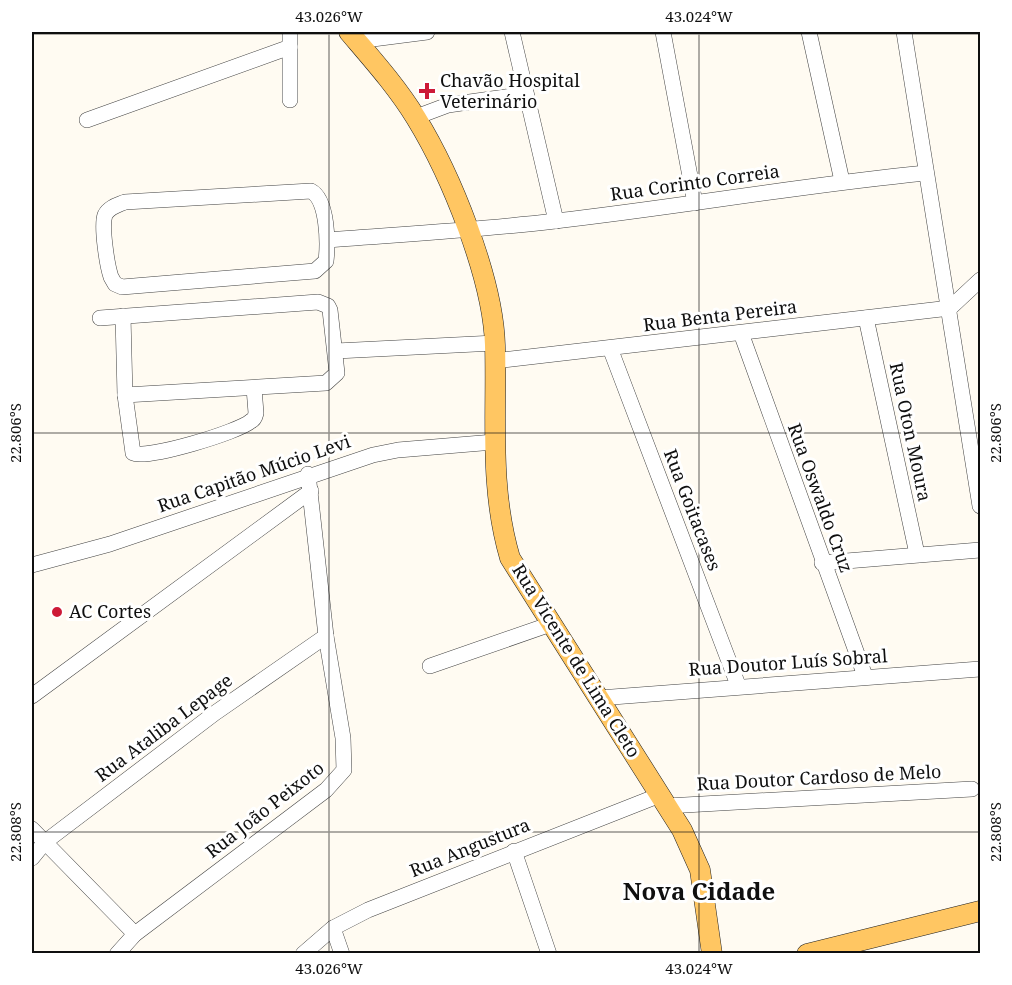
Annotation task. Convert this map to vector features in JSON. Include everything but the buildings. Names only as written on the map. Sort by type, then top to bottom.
[{"type":"main road","name":"Rua Vicente de Lima Cleto","points":[[353,36],[416,117],[469,231],[485,282],[495,352],[494,442],[501,522],[510,558],[682,830],[700,870],[712,954]]},
{"type":"main road","points":[[807,954],[981,911]]},
{"type":"street","points":[[353,36],[427,32]]},
{"type":"street","points":[[512,32],[556,221]]},
{"type":"street","points":[[663,32],[694,203]]},
{"type":"street","points":[[809,32],[842,181]]},
{"type":"street","points":[[904,32],[981,506]]},
{"type":"street","points":[[87,120],[290,39],[290,100]]},
{"type":"street","points":[[416,117],[448,105],[526,94]]},
{"type":"street","name":"Rua Corinto Correia","points":[[328,240],[469,231],[694,203],[842,181],[926,173]]},
{"type":"street","points":[[311,191],[320,200],[328,240],[326,261],[315,271],[122,287],[115,284],[109,270],[104,221],[108,210],[125,202],[311,191]]},
{"type":"street","points":[[950,308],[981,280]]},
{"type":"street","points":[[100,318],[318,302],[328,306],[330,310],[337,373],[326,383],[125,395]]},
{"type":"street","name":"Rua Benta Pereira","points":[[336,351],[495,352],[610,348],[950,308]]},
{"type":"street","points":[[123,316],[125,395],[133,453],[144,456],[180,447],[252,422],[256,413],[254,388]]},
{"type":"street","name":"Rua Oton Moura","points":[[866,318],[917,554]]},
{"type":"street","name":"Rua Oswaldo Cruz","points":[[741,333],[822,563],[865,676]]},
{"type":"street","name":"Rua Goitacases","points":[[610,348],[738,685]]},
{"type":"street","name":"Rua Capitão Múcio Levi","points":[[32,565],[110,544],[309,474],[398,450],[494,442]]},
{"type":"street","name":"Rua João Peixoto","points":[[117,954],[135,934],[336,781],[344,770],[345,756],[326,636],[309,474]]},
{"type":"street","points":[[32,696],[311,491]]},
{"type":"street","points":[[822,563],[981,550]]},
{"type":"street","points":[[430,666],[551,624]]},
{"type":"street","name":"Rua Ataliba Lepage","points":[[32,858],[45,842],[214,713],[326,636]]},
{"type":"street","name":"Rua Doutor Luís Sobral","points":[[599,698],[738,685],[981,669]]},
{"type":"street","name":"Rua Doutor Cardoso de Melo","points":[[663,801],[972,789]]},
{"type":"street","name":"Rua Angustura","points":[[303,954],[333,928],[368,910],[514,851],[663,801]]},
{"type":"street","points":[[32,829],[135,934]]},
{"type":"street","points":[[514,851],[549,954]]},
{"type":"street","points":[[333,928],[342,954]]},
{"type":"place","name":"Chavão Hospital Veterinário","points":[[427,91]]},
{"type":"place","name":"AC Cortes","points":[[57,612]]},
{"type":"district","name":"Nova Cidade","points":[[699,892]]}]
